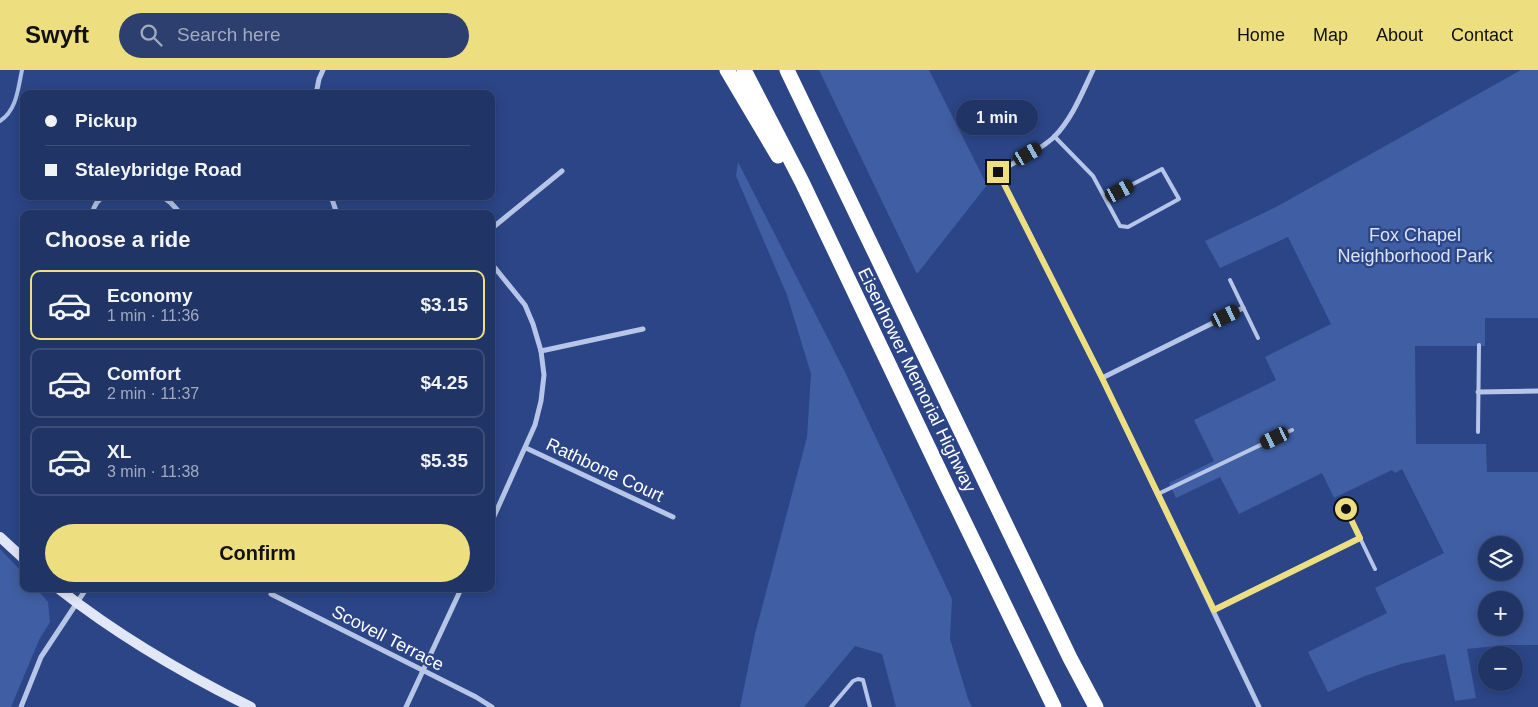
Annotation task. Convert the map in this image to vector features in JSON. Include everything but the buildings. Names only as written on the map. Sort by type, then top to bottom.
[{"type":"highway","points":[[727,70],[833,250]]},
{"type":"highway","name":"Eisenhower Memorial Highway","points":[[744,70],[802,182],[1054,707]]},
{"type":"highway","points":[[787,70],[1066,649],[1096,707]]},
{"type":"street","points":[[317,90],[323,70]]},
{"type":"street","points":[[1093,70],[1075,109],[1054,136],[1043,146],[998,172],[1102,378],[1259,707]]},
{"type":"street","points":[[495,225],[562,171]]},
{"type":"street","points":[[167,200],[177,210]]},
{"type":"street","points":[[495,268],[525,305],[541,351],[544,375],[541,401],[535,425],[495,514]]},
{"type":"street","points":[[1102,378],[1243,308]]},
{"type":"street","points":[[541,351],[643,330]]},
{"type":"street","points":[[1478,392],[1538,391]]},
{"type":"street","name":"Rathbone Court","points":[[526,448],[673,517]]},
{"type":"street","points":[[0,537],[20,555]]},
{"type":"street","points":[[1214,610],[1360,538]]},
{"type":"street","points":[[63,592],[125,638],[201,682],[251,707]]},
{"type":"street","points":[[21,707],[41,657],[84,592]]},
{"type":"street","points":[[406,707],[460,592]]},
{"type":"street","name":"Scovell Terrace","points":[[271,594],[476,697],[492,707]]},
{"type":"lane","points":[[1054,136],[1094,176],[1120,226],[1128,227],[1178,199],[1162,168],[1106,198]]},
{"type":"lane","points":[[1230,280],[1258,338]]},
{"type":"lane","points":[[1478,432],[1479,345]]},
{"type":"lane","points":[[1158,494],[1292,430]]},
{"type":"lane","points":[[1346,509],[1375,569]]},
{"type":"lane","points":[[831,707],[853,681],[858,679],[863,680],[870,707]]},
{"type":"green space","points":[[819,70],[929,70],[987,185],[917,274]]},
{"type":"green space","name":"Fox Chapel Neighborhood Park","points":[[1521,70],[1538,70],[1538,318],[1485,318],[1485,346],[1415,346],[1416,444],[1486,444],[1487,472],[1538,472],[1538,645],[1478,646],[1478,648],[1467,649],[1476,698],[1455,701],[1445,654],[1401,664],[1365,676],[1328,692],[1308,652],[1387,613],[1375,588],[1444,553],[1402,469],[1395,473],[1392,470],[1334,498],[1322,473],[1239,514],[1220,477],[1176,498],[1169,483],[1214,461],[1194,420],[1276,380],[1265,357],[1331,324],[1288,237],[1220,268],[1205,241],[1276,207]]},
{"type":"green space","points":[[738,162],[845,372],[952,599],[950,639],[972,707],[896,707],[882,654],[855,646],[804,707],[740,707],[755,634],[807,437],[811,374],[787,295],[736,176]]},
{"type":"green space","points":[[0,549],[20,570],[20,592],[40,592],[48,602],[50,622],[39,640],[11,707],[0,707]]},
{"type":"waterway","points":[[0,121],[6,116],[13,105],[22,70]]},
{"type":"route","points":[[998,172],[1102,378],[1214,610],[1360,538],[1346,509]]}]
